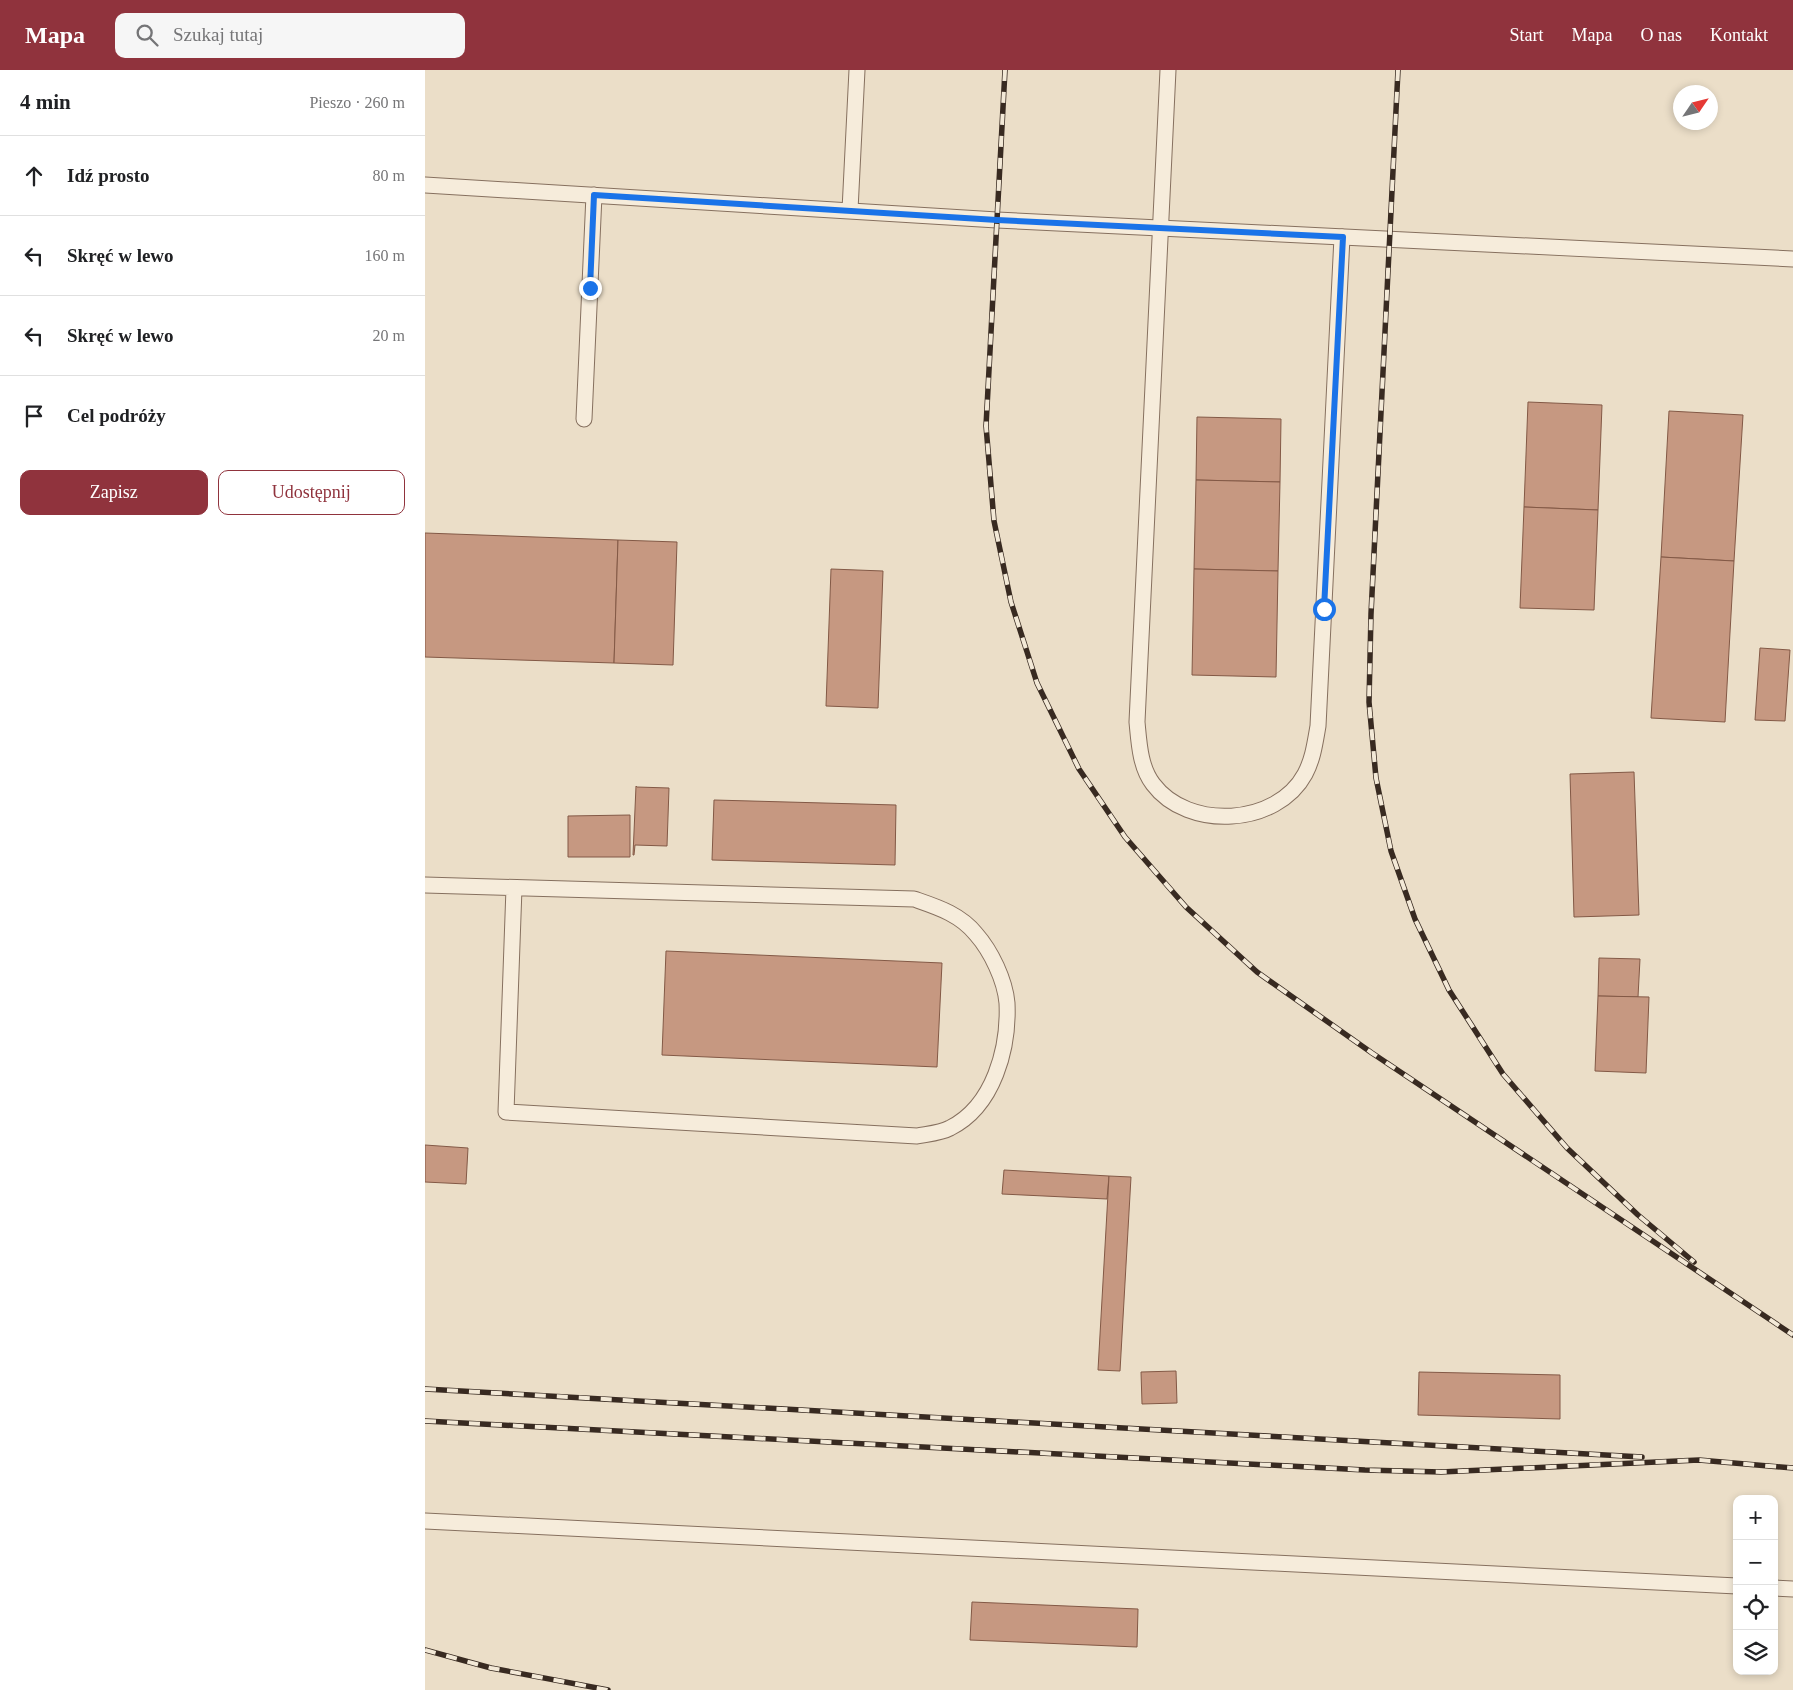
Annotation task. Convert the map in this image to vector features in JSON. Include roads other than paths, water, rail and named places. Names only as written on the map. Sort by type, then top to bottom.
[{"type":"lane","points":[[850,210],[857,70]]},
{"type":"lane","points":[[1168,70],[1137,722],[1140,755],[1153,784],[1175,805],[1201,815],[1230,816],[1260,811],[1288,795],[1305,775],[1313,755],[1318,726],[1343,237]]},
{"type":"lane","points":[[425,186],[1159,228],[1793,259]]},
{"type":"lane","points":[[584,419],[594,195]]},
{"type":"lane","points":[[425,885],[914,899],[948,911],[975,932],[996,963],[1007,1001],[1005,1037],[997,1076],[977,1108],[950,1128],[917,1136],[506,1112],[514,888]]},
{"type":"lane","points":[[425,1521],[1733,1586]]},
{"type":"lane","points":[[1778,1588],[1793,1589]]},
{"type":"railway","points":[[1005,70],[986,426],[994,521],[1011,602],[1037,683],[1079,769],[1125,837],[1186,907],[1257,972],[1372,1053],[1793,1335]]},
{"type":"railway","points":[[1398,70],[1371,614],[1369,702],[1376,778],[1391,851],[1415,919],[1449,990],[1503,1074],[1567,1148],[1638,1215],[1694,1262]]},
{"type":"railway","points":[[425,1389],[1642,1457]]},
{"type":"railway","points":[[425,1421],[1365,1470],[1441,1472],[1699,1460],[1793,1468]]},
{"type":"railway","points":[[425,1650],[491,1668],[608,1690]]}]
